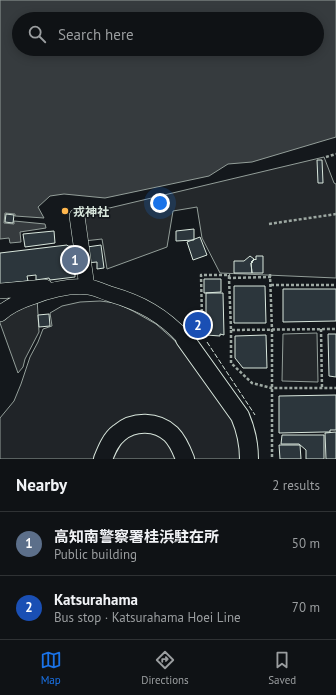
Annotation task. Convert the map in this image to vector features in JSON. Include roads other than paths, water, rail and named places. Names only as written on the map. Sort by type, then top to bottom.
[{"type":"main road","points":[[185,339],[240,416],[246,434],[249,459]]},
{"type":"main road","points":[[103,459],[108,446],[118,433],[129,426],[142,423],[164,429],[171,434],[178,443],[185,459]]},
{"type":"street","points":[[77,216],[89,288]]},
{"type":"street","points":[[0,291],[41,286],[89,288],[131,301],[152,311],[173,326],[185,339]]},
{"type":"street","points":[[0,314],[16,303],[61,288]]},
{"type":"place","name":"戎神社","points":[[65,211]]},
{"type":"place","name":"高知南警察署桂浜駐在所","points":[[75,260]]},
{"type":"place","name":"Katsurahama","points":[[198,325]]}]
